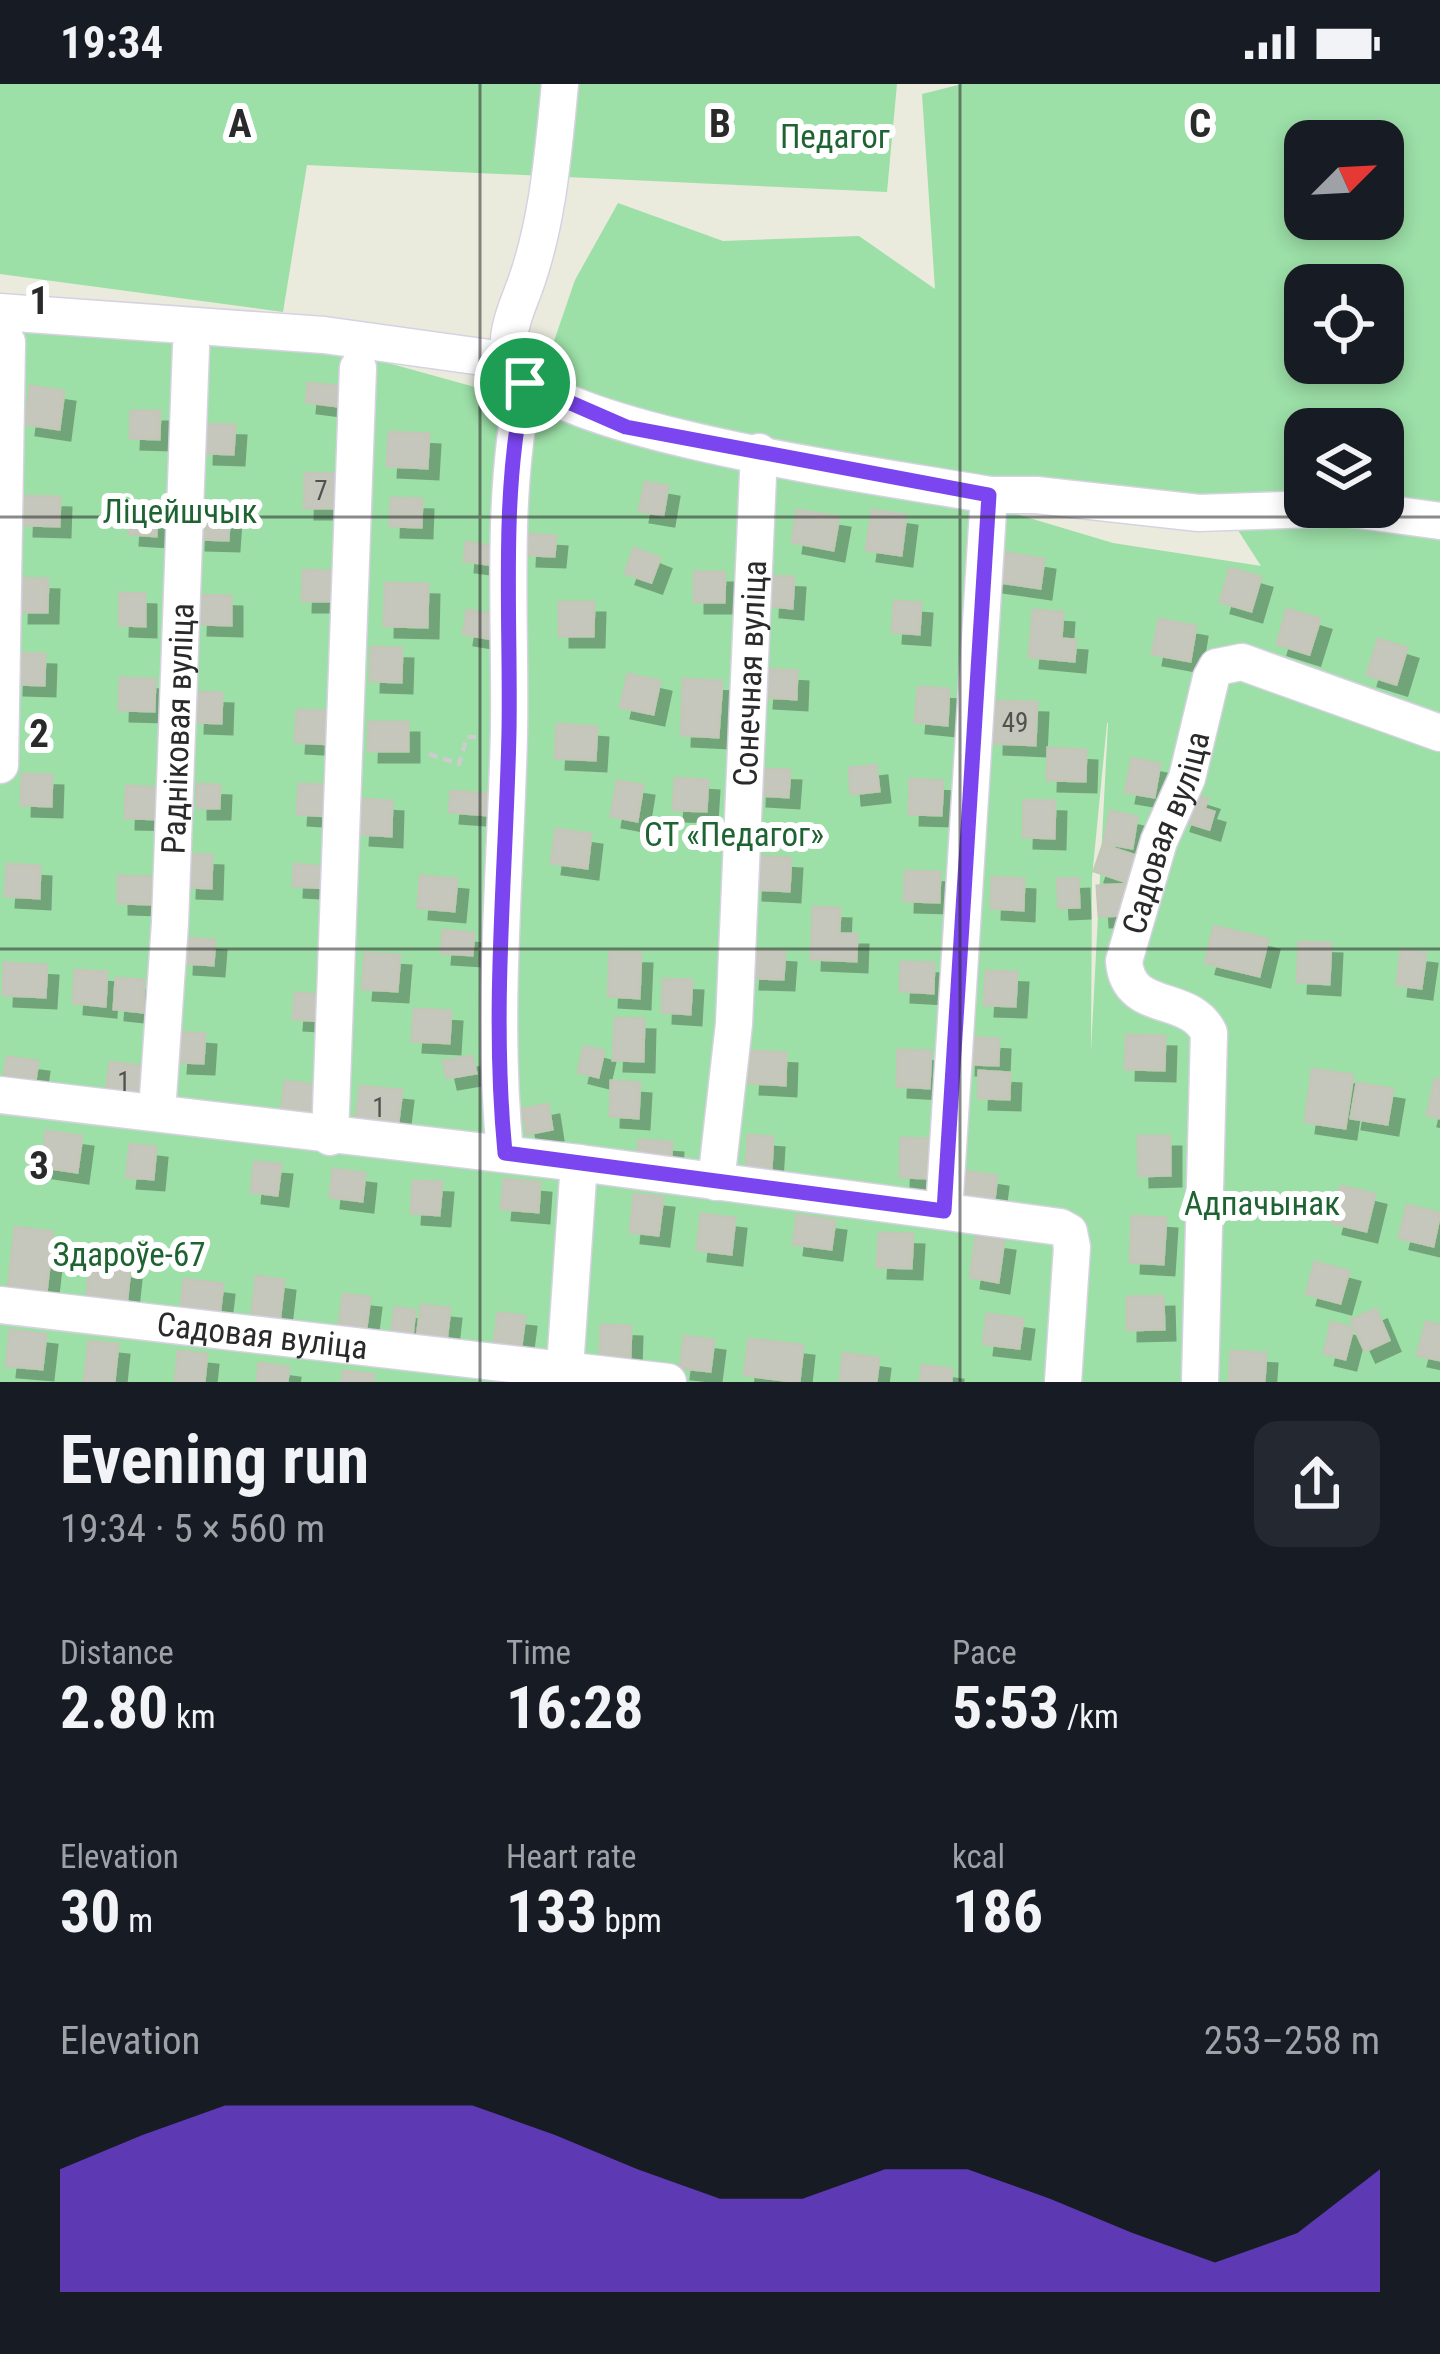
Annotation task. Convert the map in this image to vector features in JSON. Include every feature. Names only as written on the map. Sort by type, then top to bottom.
[{"type":"street","points":[[505,1153],[495,982],[509,730],[508,586],[518,372],[510,326],[532,268],[550,179],[560,84]]},
{"type":"street","points":[[0,765],[4,327],[324,335],[518,372],[626,427],[989,495],[1036,495],[1166,512],[1345,508],[1440,521]]},
{"type":"street","name":"Радніковая вуліца","points":[[157,1112],[170,923],[191,347]]},
{"type":"street","points":[[330,1137],[358,368]]},
{"type":"street","name":"Сонечная вуліца","points":[[716,1182],[734,1024],[759,452]]},
{"type":"street","points":[[944,1211],[989,495]]},
{"type":"street","name":"Садовая вуліца","points":[[1200,1382],[1208,1033],[1195,1014],[1135,992],[1126,979],[1124,961],[1159,841],[1187,778],[1217,667],[1242,662],[1440,733]]},
{"type":"street","points":[[0,1095],[330,1137],[505,1153],[1069,1232],[1063,1382]]},
{"type":"street","points":[[564,1377],[579,1163]]},
{"type":"street","name":"Садовая вуліца","points":[[0,1305],[564,1377],[668,1382]]},
{"type":"path","points":[[429,754],[459,764],[467,736],[496,738],[509,730]]},
{"type":"green space","name":"Педагог","points":[[0,84],[897,84],[887,192],[307,165],[283,312],[0,274]]},
{"type":"green space","points":[[962,84],[1440,84],[1440,1382],[0,1382],[0,295],[368,358],[337,1148],[370,358],[749,463],[543,373],[575,280],[618,203],[723,241],[859,236],[935,289],[922,94]],"holes":[[[1003,510],[1225,510],[1261,566],[1113,543]],[[1108,723],[1091,1051],[1092,878]]]},
{"type":"building","points":[[308,383],[340,386],[338,406],[306,402]]},
{"type":"building","points":[[30,386],[64,391],[59,429],[25,424]]},
{"type":"building","points":[[131,411],[160,411],[159,439],[130,438]]},
{"type":"building","points":[[204,424],[235,425],[233,454],[203,453]]},
{"type":"building","points":[[389,432],[429,434],[427,468],[387,466]]},
{"type":"building","points":[[305,473],[337,474],[337,508],[304,508]]},
{"type":"building","points":[[645,482],[668,486],[663,515],[639,511]]},
{"type":"building","points":[[24,496],[60,497],[59,526],[23,525]]},
{"type":"building","points":[[391,498],[422,499],[421,527],[390,526]]},
{"type":"building","points":[[131,503],[157,505],[156,536],[129,534]]},
{"type":"building","points":[[196,510],[230,511],[228,540],[195,539]]},
{"type":"building","points":[[797,510],[839,517],[833,550],[792,542]]},
{"type":"building","points":[[872,510],[906,515],[901,555],[866,550]]},
{"type":"building","points":[[527,534],[556,536],[554,556],[526,555]]},
{"type":"building","points":[[466,542],[498,547],[495,565],[464,561]]},
{"type":"building","points":[[634,548],[660,558],[651,582],[625,573]]},
{"type":"building","points":[[995,551],[1044,559],[1040,588],[991,581]]},
{"type":"building","points":[[1230,568],[1261,577],[1251,611],[1220,602]]},
{"type":"building","points":[[303,570],[334,571],[333,601],[302,601]]},
{"type":"building","points":[[694,572],[725,572],[724,602],[694,602]]},
{"type":"building","points":[[770,576],[794,577],[792,608],[769,606]]},
{"type":"building","points":[[19,578],[48,579],[47,612],[18,612]]},
{"type":"building","points":[[385,583],[428,584],[427,627],[384,626]]},
{"type":"building","points":[[120,593],[145,594],[145,626],[119,625]]},
{"type":"building","points":[[198,595],[231,596],[231,625],[197,624]]},
{"type":"building","points":[[894,601],[921,603],[919,634],[892,632]]},
{"type":"building","points":[[559,602],[594,602],[593,636],[559,636]]},
{"type":"building","points":[[1287,609],[1320,619],[1309,654],[1277,644]]},
{"type":"building","points":[[467,610],[498,615],[493,639],[463,634]]},
{"type":"building","points":[[1033,610],[1063,612],[1061,639],[1076,640],[1074,661],[1029,657]]},
{"type":"building","points":[[1159,619],[1196,626],[1190,661],[1152,654]]},
{"type":"building","points":[[1378,639],[1407,648],[1396,684],[1367,675]]},
{"type":"building","points":[[371,647],[402,648],[401,682],[370,681]]},
{"type":"building","points":[[14,653],[45,654],[44,685],[13,684]]},
{"type":"building","points":[[765,669],[797,671],[796,699],[763,697]]},
{"type":"building","points":[[628,674],[660,681],[653,714],[620,707]]},
{"type":"building","points":[[120,678],[155,679],[154,711],[119,710]]},
{"type":"building","points":[[683,679],[722,681],[718,737],[681,735]]},
{"type":"building","points":[[918,687],[949,689],[947,725],[915,722]]},
{"type":"building","points":[[195,692],[222,693],[221,723],[194,722]]},
{"type":"building","points":[[994,701],[1037,702],[1035,745],[993,743]]},
{"type":"building","points":[[297,710],[331,711],[329,744],[295,742]]},
{"type":"building","points":[[369,722],[408,722],[408,751],[368,751]]},
{"type":"building","points":[[557,724],[597,727],[595,760],[555,758]]},
{"type":"building","points":[[1048,748],[1086,750],[1085,781],[1047,780]]},
{"type":"building","points":[[1132,758],[1160,764],[1154,797],[1125,792]]},
{"type":"building","points":[[876,765],[879,791],[851,794],[849,768]]},
{"type":"building","points":[[757,769],[790,770],[788,797],[756,795]]},
{"type":"building","points":[[22,774],[52,775],[51,806],[21,805]]},
{"type":"building","points":[[675,778],[708,780],[706,811],[673,810]]},
{"type":"building","points":[[910,779],[943,781],[941,815],[909,814]]},
{"type":"building","points":[[617,781],[643,785],[637,821],[611,816]]},
{"type":"building","points":[[197,784],[220,785],[219,808],[197,808]]},
{"type":"building","points":[[299,784],[329,785],[327,816],[297,814]]},
{"type":"building","points":[[126,786],[164,788],[163,819],[125,818]]},
{"type":"building","points":[[451,791],[488,794],[487,815],[449,812]]},
{"type":"building","points":[[1189,793],[1208,799],[1204,809],[1214,812],[1209,829],[1180,820]]},
{"type":"building","points":[[361,799],[392,801],[391,836],[359,834]]},
{"type":"building","points":[[1024,800],[1055,801],[1054,838],[1023,837]]},
{"type":"building","points":[[1110,811],[1137,817],[1132,848],[1104,843]]},
{"type":"building","points":[[556,829],[591,834],[587,868],[551,863]]},
{"type":"building","points":[[1103,845],[1139,857],[1130,883],[1094,871]]},
{"type":"building","points":[[187,854],[212,855],[211,888],[186,887]]},
{"type":"building","points":[[753,856],[791,858],[789,891],[752,889]]},
{"type":"building","points":[[7,864],[40,866],[39,898],[5,896]]},
{"type":"building","points":[[294,864],[327,867],[326,888],[293,886]]},
{"type":"building","points":[[905,871],[940,872],[939,902],[904,901]]},
{"type":"building","points":[[118,876],[151,877],[150,904],[118,903]]},
{"type":"building","points":[[420,876],[457,879],[454,911],[418,908]]},
{"type":"building","points":[[992,877],[1024,879],[1023,910],[991,908]]},
{"type":"building","points":[[1078,878],[1079,907],[1059,908],[1057,879]]},
{"type":"building","points":[[1131,884],[1133,915],[1099,916],[1097,886]]},
{"type":"building","points":[[813,907],[840,908],[839,934],[857,934],[856,961],[811,959]]},
{"type":"building","points":[[1214,926],[1268,939],[1259,976],[1205,963]]},
{"type":"building","points":[[443,930],[474,933],[472,955],[441,953]]},
{"type":"building","points":[[184,938],[215,940],[213,965],[183,963]]},
{"type":"building","points":[[1299,942],[1331,943],[1329,984],[1297,982]]},
{"type":"building","points":[[751,950],[785,952],[783,979],[749,978]]},
{"type":"building","points":[[1401,950],[1426,953],[1421,988],[1397,985]]},
{"type":"building","points":[[610,952],[641,953],[639,998],[608,996]]},
{"type":"building","points":[[365,953],[400,955],[397,991],[362,989]]},
{"type":"building","points":[[901,962],[934,963],[933,993],[900,991]]},
{"type":"building","points":[[4,963],[47,965],[45,997],[3,995]]},
{"type":"building","points":[[75,970],[107,972],[105,1006],[73,1003]]},
{"type":"building","points":[[986,971],[1017,972],[1015,1006],[984,1005]]},
{"type":"building","points":[[116,978],[144,980],[143,1012],[114,1009]]},
{"type":"building","points":[[663,979],[692,980],[690,1014],[662,1012]]},
{"type":"building","points":[[295,993],[324,995],[322,1021],[293,1019]]},
{"type":"building","points":[[414,1009],[451,1011],[449,1043],[412,1041]]},
{"type":"building","points":[[615,1018],[644,1019],[643,1061],[613,1060]]},
{"type":"building","points":[[179,1032],[205,1034],[203,1063],[177,1062]]},
{"type":"building","points":[[1126,1035],[1165,1036],[1164,1070],[1125,1069]]},
{"type":"building","points":[[966,1037],[999,1039],[998,1065],[965,1064]]},
{"type":"building","points":[[584,1046],[604,1051],[598,1077],[578,1072]]},
{"type":"building","points":[[898,1050],[931,1051],[929,1088],[897,1086]]},
{"type":"building","points":[[751,1051],[786,1053],[785,1085],[749,1083]]},
{"type":"building","points":[[472,1056],[476,1073],[447,1078],[443,1061]]},
{"type":"building","points":[[7,1057],[38,1061],[34,1088],[3,1084]]},
{"type":"building","points":[[110,1062],[143,1066],[138,1103],[105,1099]]},
{"type":"building","points":[[1312,1069],[1353,1075],[1345,1128],[1305,1122]]},
{"type":"building","points":[[979,1071],[1010,1073],[1009,1099],[978,1098]]},
{"type":"building","points":[[1435,1079],[1440,1080],[1440,1118],[1427,1115]]},
{"type":"building","points":[[285,1081],[316,1085],[312,1117],[281,1113]]},
{"type":"building","points":[[611,1081],[640,1083],[638,1118],[610,1116]]},
{"type":"building","points":[[1357,1083],[1393,1089],[1387,1124],[1351,1118]]},
{"type":"building","points":[[360,1086],[402,1090],[397,1130],[355,1125]]},
{"type":"building","points":[[548,1104],[552,1129],[527,1134],[522,1109]]},
{"type":"building","points":[[46,1131],[82,1136],[77,1172],[42,1167]]},
{"type":"building","points":[[748,1135],[773,1137],[771,1170],[746,1168]]},
{"type":"building","points":[[1138,1136],[1170,1136],[1170,1175],[1139,1176]]},
{"type":"building","points":[[901,1138],[929,1139],[927,1178],[900,1177]]},
{"type":"building","points":[[639,1140],[672,1142],[670,1171],[636,1168]]},
{"type":"building","points":[[130,1144],[156,1147],[153,1179],[126,1177]]},
{"type":"building","points":[[254,1162],[281,1164],[277,1195],[251,1192]]},
{"type":"building","points":[[333,1169],[365,1173],[362,1201],[330,1197]]},
{"type":"building","points":[[959,1170],[997,1176],[993,1208],[955,1203]]},
{"type":"building","points":[[504,1179],[540,1182],[538,1212],[501,1209]]},
{"type":"building","points":[[413,1181],[442,1182],[439,1215],[411,1213]]},
{"type":"building","points":[[1341,1186],[1375,1194],[1366,1231],[1332,1223]]},
{"type":"building","points":[[634,1194],[663,1197],[658,1235],[630,1232]]},
{"type":"building","points":[[1407,1205],[1440,1213],[1433,1246],[1399,1238]]},
{"type":"building","points":[[701,1214],[735,1218],[731,1254],[697,1250]]},
{"type":"building","points":[[797,1215],[835,1220],[831,1249],[793,1244]]},
{"type":"building","points":[[1132,1216],[1166,1218],[1163,1264],[1130,1262]]},
{"type":"building","points":[[15,1227],[53,1232],[46,1293],[8,1289]]},
{"type":"building","points":[[879,1233],[913,1234],[911,1268],[877,1267]]},
{"type":"building","points":[[976,1236],[1004,1240],[998,1282],[970,1277]]},
{"type":"building","points":[[1315,1262],[1349,1271],[1340,1303],[1306,1294]]},
{"type":"building","points":[[90,1265],[130,1269],[126,1307],[86,1302]]},
{"type":"building","points":[[256,1276],[284,1280],[279,1324],[251,1320]]},
{"type":"building","points":[[184,1279],[223,1284],[219,1317],[180,1313]]},
{"type":"building","points":[[343,1294],[370,1297],[366,1328],[339,1325]]},
{"type":"building","points":[[1163,1296],[1164,1329],[1127,1330],[1127,1297]]},
{"type":"building","points":[[421,1305],[450,1308],[446,1343],[417,1339]]},
{"type":"building","points":[[395,1307],[415,1310],[412,1337],[391,1335]]},
{"type":"building","points":[[1376,1309],[1389,1340],[1365,1351],[1351,1320]]},
{"type":"building","points":[[498,1313],[525,1316],[521,1346],[494,1343]]},
{"type":"building","points":[[987,1314],[1023,1319],[1019,1348],[983,1344]]},
{"type":"building","points":[[1331,1322],[1353,1328],[1345,1359],[1324,1354]]},
{"type":"building","points":[[1426,1322],[1440,1325],[1440,1360],[1417,1355]]},
{"type":"building","points":[[601,1325],[631,1326],[630,1357],[600,1355]]},
{"type":"building","points":[[10,1330],[46,1334],[42,1369],[6,1366]]},
{"type":"building","points":[[684,1336],[714,1340],[710,1371],[680,1368]]},
{"type":"building","points":[[749,1339],[803,1345],[799,1382],[744,1375]]},
{"type":"building","points":[[89,1341],[118,1344],[114,1382],[84,1382]]},
{"type":"building","points":[[178,1351],[207,1354],[204,1382],[175,1382]]},
{"type":"building","points":[[1231,1351],[1266,1353],[1264,1382],[1229,1382]]},
{"type":"building","points":[[843,1353],[879,1358],[876,1382],[840,1382]]},
{"type":"building","points":[[259,1363],[289,1367],[287,1382],[257,1382]]},
{"type":"building","points":[[922,1365],[952,1369],[951,1382],[920,1382]]},
{"type":"building","points":[[343,1371],[374,1374],[373,1382],[342,1382]]},
{"type":"route","points":[[525,383],[626,427],[989,495],[944,1211],[505,1153],[495,982],[509,730],[508,586],[519,409],[525,383]]},
{"type":"park label","name":"Ліцейшчык","points":[[180,511]]},
{"type":"park label","name":"СТ «Педагог»","points":[[734,834]]},
{"type":"park label","name":"Адпачынак","points":[[1262,1203]]},
{"type":"park label","name":"Здароўе-67","points":[[129,1254]]}]
